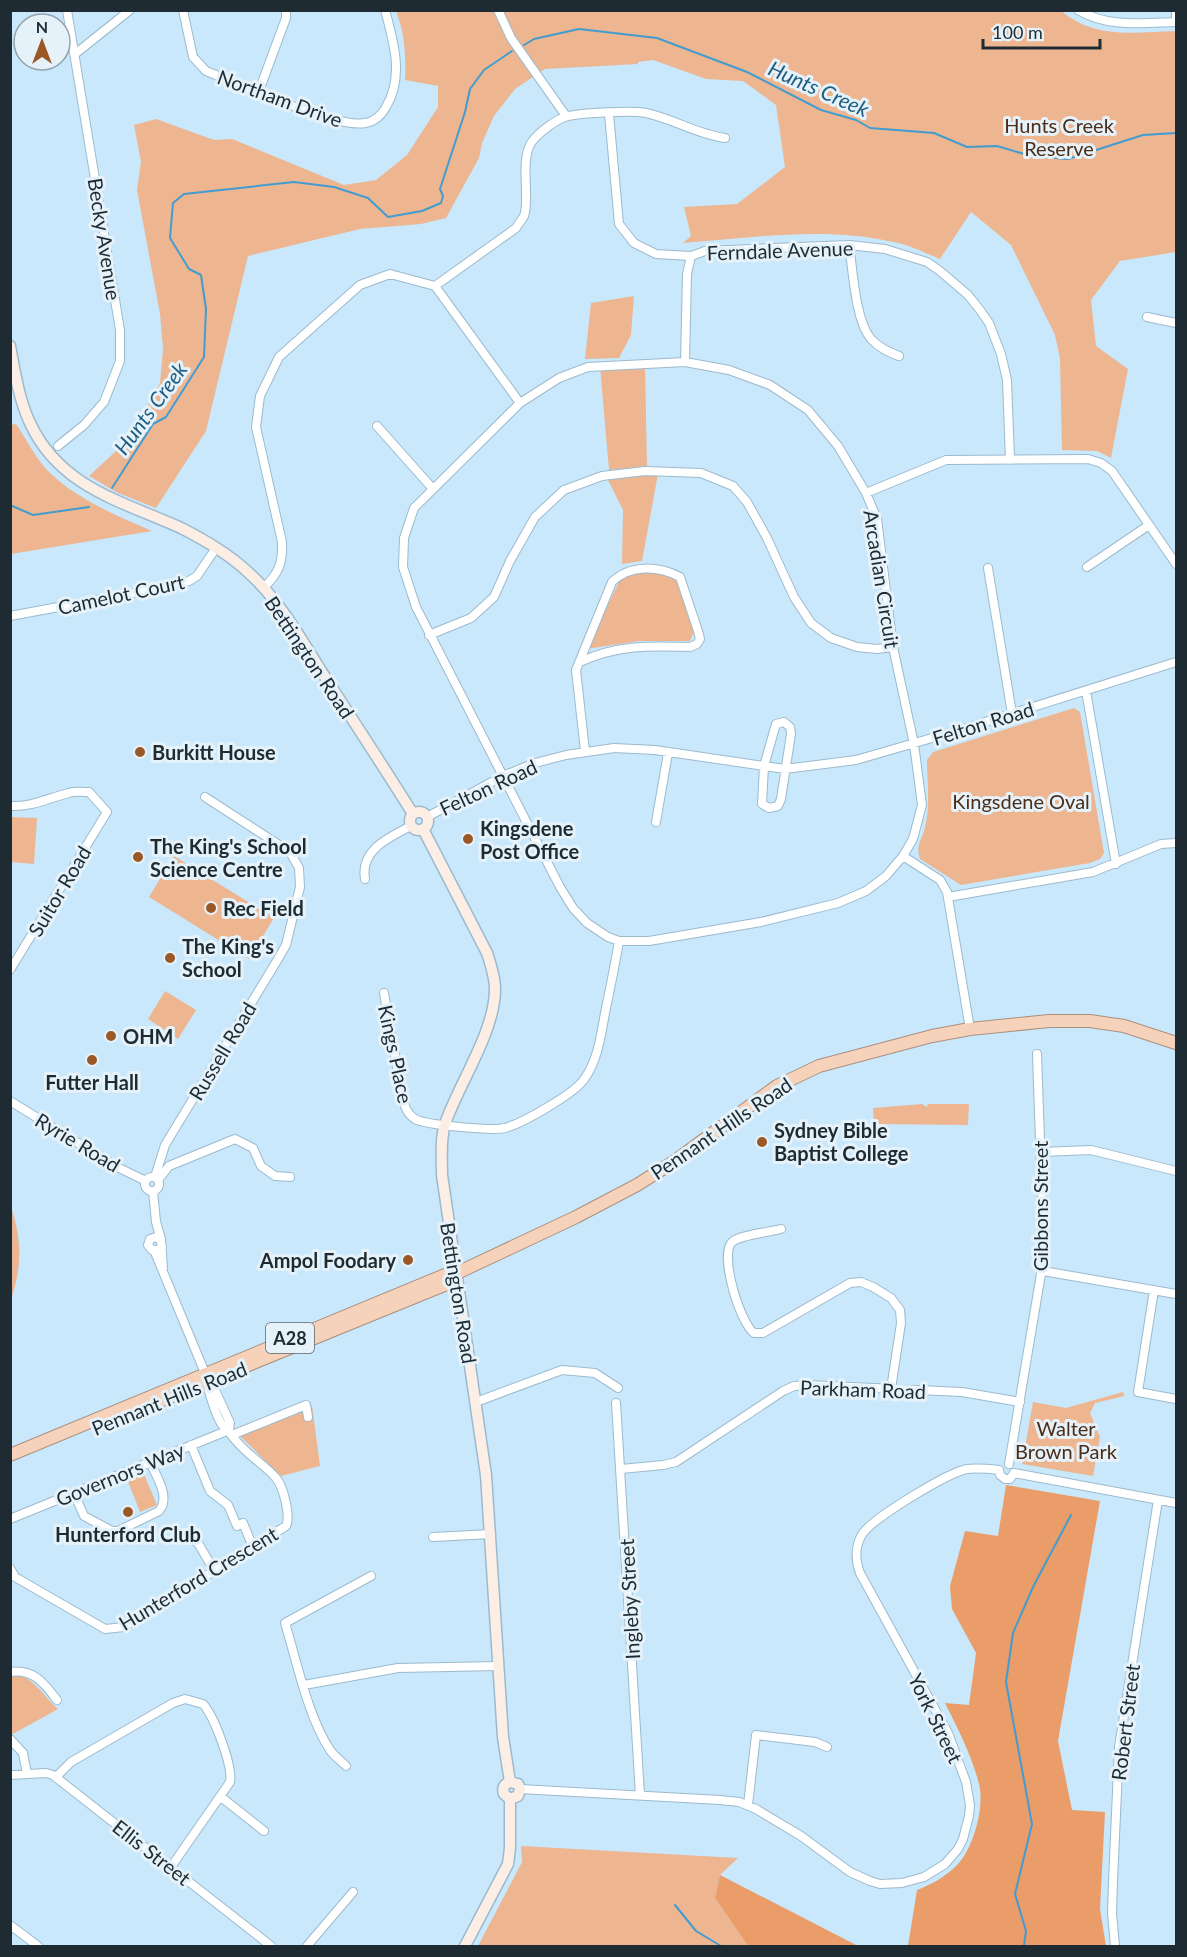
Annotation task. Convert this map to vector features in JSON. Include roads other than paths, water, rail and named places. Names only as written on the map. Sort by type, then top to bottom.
[{"type":"highway","name":"Pennant Hills Road","points":[[10,1463],[207,1380],[445,1275],[457,1273],[576,1217],[637,1185],[675,1161],[768,1092],[799,1074],[819,1066],[895,1045],[970,1029],[1049,1021],[1090,1021],[1124,1026],[1176,1043]]},
{"type":"highway","name":"Pennant Hills Road","points":[[10,1455],[207,1380]]},
{"type":"main road","name":"Bettington Road","points":[[10,346],[23,405],[31,425],[58,463],[109,498],[179,527],[216,548],[249,573],[287,618],[413,814]]},
{"type":"main road","points":[[420,812],[426,817],[428,822],[423,829],[417,830],[411,826],[410,820],[413,814],[420,812]]},
{"type":"main road","name":"Bettington Road","points":[[423,829],[487,953],[495,987],[494,1004],[488,1026],[444,1126],[442,1175],[476,1402],[491,1534],[503,1737],[510,1782]]},
{"type":"main road","points":[[465,1947],[508,1864],[511,1839],[510,1799],[504,1794],[503,1789],[505,1784],[510,1782],[518,1784],[520,1789],[518,1796],[510,1799]]},
{"type":"street","name":"Becky Avenue","points":[[58,446],[84,425],[104,402],[120,362],[120,330],[67,10]]},
{"type":"street","points":[[75,54],[130,10]]},
{"type":"street","name":"Northam Drive","points":[[183,10],[193,57],[206,71],[314,113],[349,124],[367,123],[382,114],[394,93],[397,76],[385,10]]},
{"type":"street","points":[[259,91],[286,18],[286,10]]},
{"type":"street","points":[[498,10],[511,38],[566,116]]},
{"type":"street","points":[[1078,10],[1088,16],[1113,23],[1176,22],[1176,10]]},
{"type":"street","points":[[435,286],[516,228],[524,215],[525,173],[529,146],[542,131],[566,116],[635,112],[648,114],[705,135],[725,138]]},
{"type":"street","points":[[609,114],[619,224],[634,243],[656,254],[691,256]]},
{"type":"street","points":[[849,245],[861,324],[872,340],[885,350],[899,356]]},
{"type":"street","name":"Ferndale Avenue","points":[[685,362],[687,274],[691,256],[705,251],[849,245],[885,249],[927,262],[954,282],[980,310],[996,338],[1005,367],[1010,460]]},
{"type":"street","points":[[263,588],[273,579],[280,567],[282,542],[256,427],[260,396],[279,357],[360,285],[390,274],[435,286],[520,403]]},
{"type":"street","points":[[1147,317],[1176,323]]},
{"type":"street","name":"Arcadian Circuit","points":[[685,362],[729,370],[770,385],[808,410],[838,446],[866,493],[877,519],[893,647],[914,744],[922,804],[913,839],[903,856],[886,876],[873,886],[838,903],[761,922],[649,941],[620,941],[608,937],[586,923],[573,908],[429,635],[403,567],[404,538],[414,508],[520,403],[559,378],[588,367],[685,362]]},
{"type":"street","points":[[377,426],[433,489]]},
{"type":"street","points":[[866,493],[946,460],[1086,458],[1101,463],[1112,471],[1176,564]]},
{"type":"street","points":[[429,635],[471,618],[494,597],[510,561],[535,517],[564,490],[602,476],[645,471],[701,474],[733,486],[747,502],[767,538],[794,597],[811,623],[831,638],[857,647],[878,649],[893,647]]},
{"type":"street","points":[[1087,567],[1149,525]]},
{"type":"street","name":"Camelot Court","points":[[10,616],[189,581],[197,576],[216,548]]},
{"type":"street","points":[[580,662],[595,655],[635,646],[690,647],[696,644],[700,639],[680,577],[666,570],[648,567],[619,575],[612,582],[576,670],[585,751]]},
{"type":"street","points":[[988,568],[1012,714]]},
{"type":"street","name":"Felton Road","points":[[426,817],[503,776],[535,763],[585,751],[614,748],[655,750],[786,769],[856,760],[1176,662]]},
{"type":"street","points":[[1086,691],[1116,864]]},
{"type":"street","points":[[784,722],[790,727],[791,734],[778,806],[769,808],[762,804],[764,766],[776,724],[784,722]]},
{"type":"street","points":[[656,822],[668,753]]},
{"type":"street","name":"Suitor Road","points":[[10,806],[21,807],[47,801],[70,792],[89,792],[107,812],[10,970]]},
{"type":"street","name":"Russell Road","points":[[157,1179],[165,1145],[286,945],[300,887],[299,868],[290,852],[205,797]]},
{"type":"street","points":[[365,879],[363,868],[368,855],[376,846],[411,826]]},
{"type":"street","points":[[948,897],[1093,872],[1161,844],[1176,843]]},
{"type":"street","points":[[903,856],[940,880],[948,897],[970,1029]]},
{"type":"street","name":"Kings Place","points":[[384,993],[406,1110],[419,1121],[444,1126],[506,1128],[573,1091],[584,1080],[598,1047],[620,941]]},
{"type":"street","name":"Gibbons Street","points":[[1009,1464],[1043,1271],[1037,1054]]},
{"type":"street","name":"Ryrie Road","points":[[10,1101],[119,1168],[146,1180]]},
{"type":"street","points":[[153,1191],[158,1187],[157,1179],[169,1166],[235,1138],[253,1148],[261,1166],[274,1176],[290,1177]]},
{"type":"street","points":[[1041,1152],[1100,1151],[1176,1171]]},
{"type":"street","points":[[153,1191],[147,1188],[146,1180],[150,1177],[157,1179]]},
{"type":"street","points":[[153,1191],[163,1272],[207,1380]]},
{"type":"street","points":[[781,1230],[735,1240],[729,1247],[728,1256],[734,1296],[749,1328],[754,1333],[764,1333],[850,1283],[867,1284],[891,1298],[900,1310],[902,1323],[891,1389]]},
{"type":"street","points":[[1043,1271],[1176,1294]]},
{"type":"street","points":[[1154,1290],[1137,1392],[1176,1399]]},
{"type":"street","points":[[476,1402],[562,1370],[595,1373],[618,1388]]},
{"type":"street","name":"Hunterford Crescent","points":[[10,1568],[15,1577],[105,1629],[115,1629],[124,1627],[286,1526],[289,1520],[288,1512],[278,1480],[238,1443],[207,1380]]},
{"type":"street","name":"Parkham Road","points":[[621,1469],[676,1462],[794,1386],[962,1392],[1020,1402]]},
{"type":"street","name":"Ingleby Street","points":[[616,1403],[640,1795]]},
{"type":"street","name":"Governors Way","points":[[10,1519],[191,1445],[306,1405],[308,1417]]},
{"type":"street","points":[[191,1445],[210,1491],[228,1505],[237,1526],[243,1524],[254,1547]]},
{"type":"street","points":[[74,1493],[84,1516],[108,1530],[118,1531],[159,1511],[164,1505],[164,1496],[150,1462]]},
{"type":"street","points":[[1004,1464],[1009,1464],[1014,1468],[1014,1473],[1010,1479],[1005,1479],[999,1470],[1004,1464]]},
{"type":"street","name":"York Street","points":[[520,1789],[720,1800],[748,1805],[801,1836],[850,1872],[870,1881],[891,1884],[913,1881],[935,1872],[952,1857],[963,1839],[970,1805],[966,1782],[948,1733],[860,1573],[857,1546],[863,1533],[874,1521],[949,1476],[967,1469],[999,1470]]},
{"type":"street","points":[[1014,1473],[1176,1503]]},
{"type":"street","name":"Robert Street","points":[[1114,1947],[1112,1902],[1119,1747],[1158,1500]]},
{"type":"street","points":[[433,1537],[491,1534]]},
{"type":"street","points":[[190,1539],[198,1543],[215,1572]]},
{"type":"street","points":[[346,1766],[331,1752],[321,1733],[285,1623],[371,1576]]},
{"type":"street","points":[[304,1685],[398,1668],[499,1666]]},
{"type":"street","points":[[10,1672],[22,1671],[35,1676],[57,1700]]},
{"type":"street","points":[[10,1775],[49,1774],[56,1777],[71,1762],[173,1702],[191,1700],[203,1704],[230,1769],[230,1782],[171,1867]]},
{"type":"street","points":[[748,1805],[756,1735],[815,1742],[827,1747]]},
{"type":"street","points":[[10,1739],[23,1753],[27,1774]]},
{"type":"street","name":"Ellis Street","points":[[56,1777],[271,1947]]},
{"type":"street","points":[[220,1797],[264,1831]]},
{"type":"street","points":[[307,1947],[353,1892]]},
{"type":"street","points":[[10,1925],[38,1947]]},
{"type":"waterway","name":"Hunts Creek","points":[[524,45],[534,39],[579,29],[657,38],[747,72],[821,110],[856,120],[870,128],[934,133],[967,147],[997,146],[1031,156],[1068,159],[1143,135],[1176,133]]},
{"type":"waterway","name":"Hunts Creek","points":[[112,488],[153,424],[166,417],[204,357],[206,309],[201,275],[189,269],[170,238],[173,203],[184,194],[294,182],[334,187],[368,198],[388,217],[422,211],[441,203],[443,196],[440,189],[465,112],[470,89],[484,70],[512,51]]},
{"type":"waterway","name":"Hunts Creek","points":[[10,505],[33,515],[89,507]]},
{"type":"waterway","points":[[1024,1946],[1026,1931],[1015,1894],[1032,1824],[1006,1682],[1013,1633],[1033,1587],[1071,1515]]},
{"type":"waterway","points":[[675,1905],[696,1931],[721,1946]]},
{"type":"place","name":"Burkitt House","points":[[140,752]]},
{"type":"place","name":"Kingsdene Post Office","points":[[468,839]]},
{"type":"place","name":"The King's School Science Centre","points":[[138,857]]},
{"type":"place","name":"Rec Field","points":[[211,908]]},
{"type":"place","name":"The King's School","points":[[170,958]]},
{"type":"place","name":"OHM","points":[[111,1036]]},
{"type":"place","name":"Futter Hall","points":[[92,1060]]},
{"type":"place","name":"Sydney Bible Baptist College","points":[[762,1142]]},
{"type":"place","name":"Ampol Foodary","points":[[408,1260]]},
{"type":"place","name":"Hunterford Club","points":[[128,1512]]},
{"type":"park label","name":"Hunts Creek Reserve","points":[[1059,136]]},
{"type":"park label","name":"Kingsdene Oval","points":[[1021,801]]},
{"type":"park label","name":"Walter Brown Park","points":[[1066,1440]]}]
